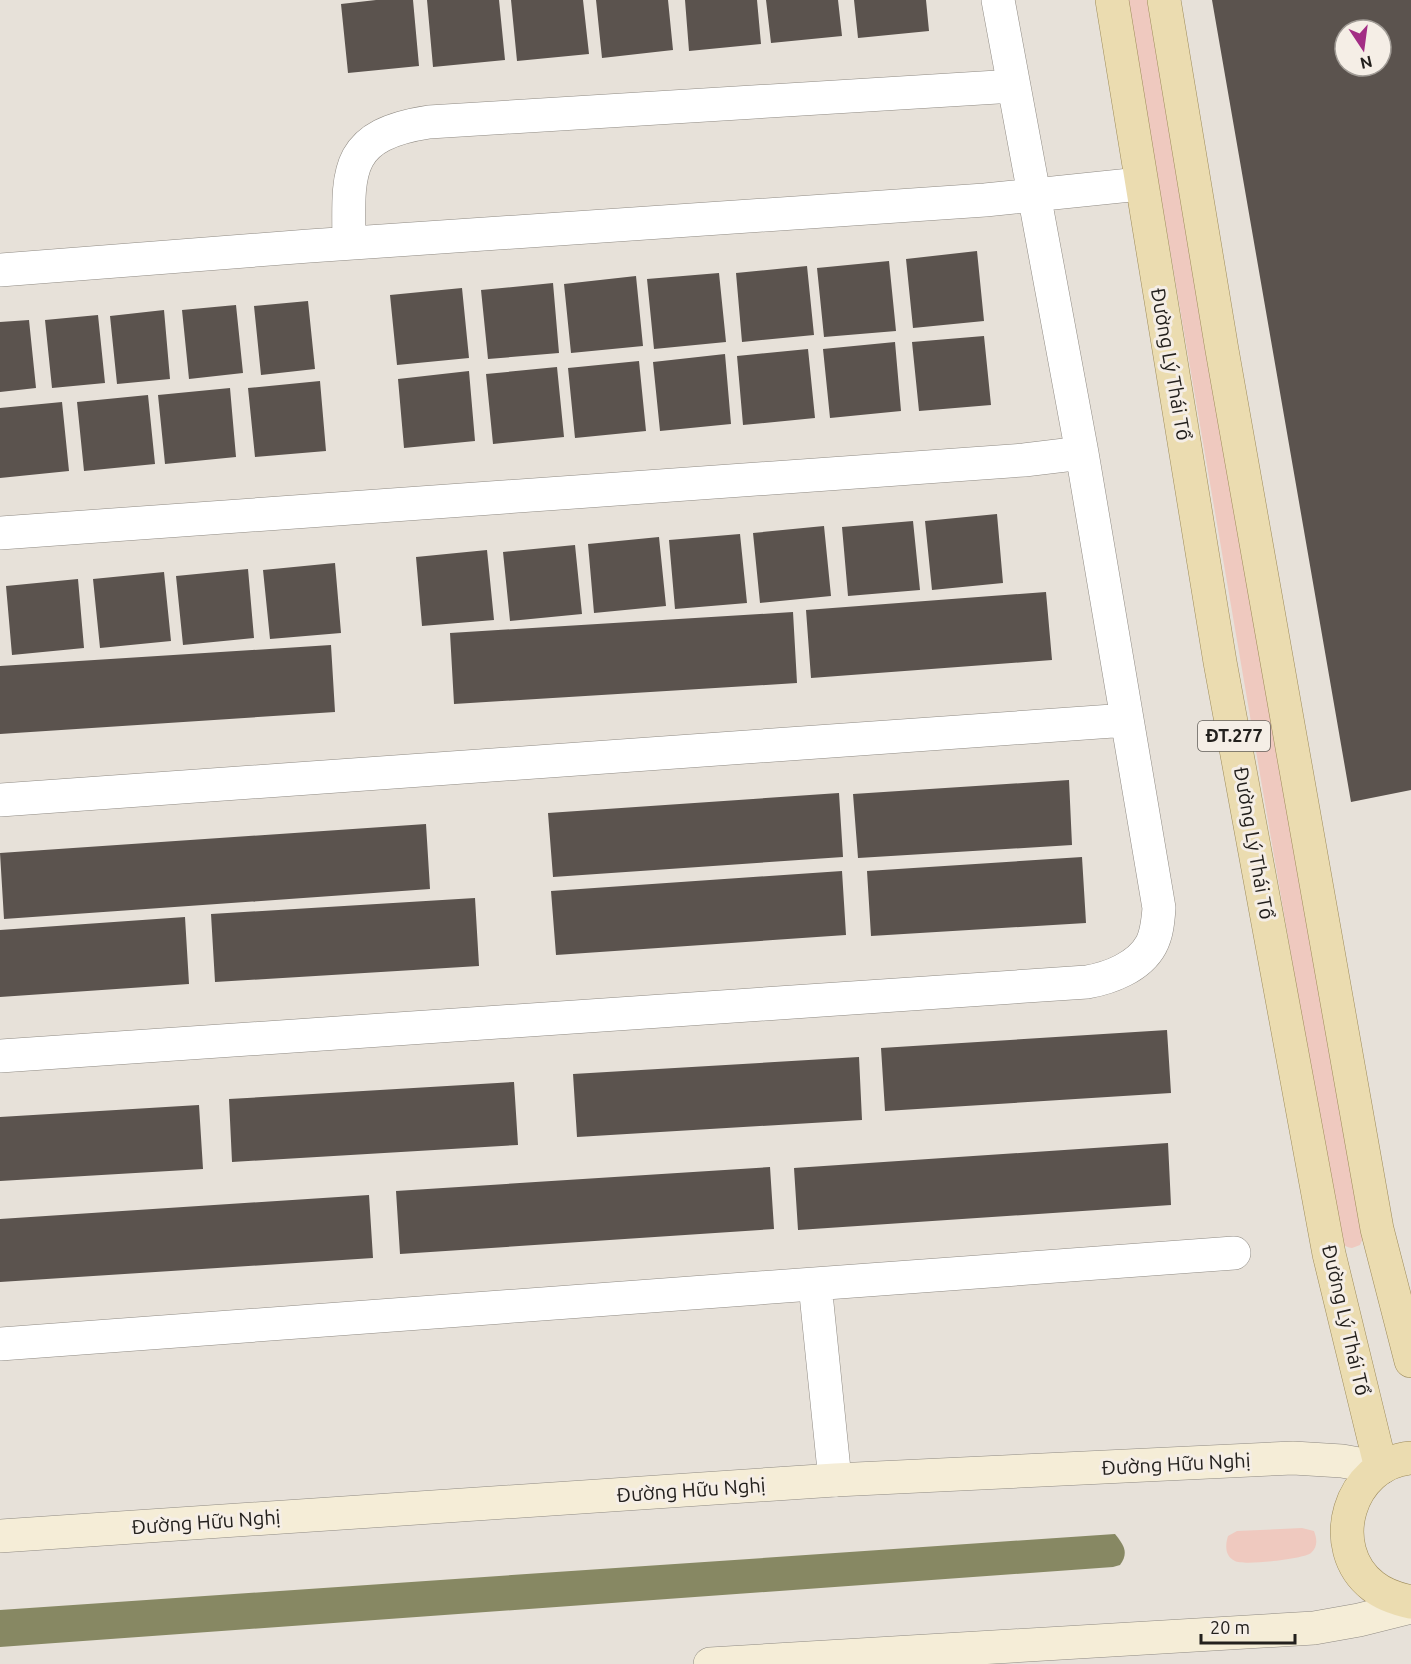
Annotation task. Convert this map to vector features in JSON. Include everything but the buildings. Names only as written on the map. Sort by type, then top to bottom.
[{"type":"main road","name":"Đường Lý Thái Tổ","points":[[1112,0],[1140,184],[1221,662],[1329,1254],[1396,1463]]},
{"type":"main road","name":"ĐT.277","points":[[1164,0],[1224,362],[1373,1205],[1384,1260],[1411,1361]]},
{"type":"main road","name":"Đường Hữu Nghị","points":[[0,1536],[835,1480],[1293,1458],[1396,1463]]},
{"type":"main road","points":[[1396,1463],[1362,1484],[1349,1509],[1346,1523],[1349,1551],[1363,1576],[1373,1586],[1398,1599],[1411,1602]]},
{"type":"main road","points":[[710,1664],[1314,1628],[1411,1607]]},
{"type":"street","points":[[0,1056],[1087,982],[1104,979],[1138,960],[1151,946],[1158,927],[1160,908],[1082,453],[998,0]]},
{"type":"street","points":[[349,243],[348,195],[354,165],[367,145],[391,130],[410,125],[1014,86]]},
{"type":"street","points":[[0,270],[349,243],[396,242],[985,200],[1140,184]]},
{"type":"street","points":[[0,532],[1024,460],[1082,453]]},
{"type":"street","points":[[0,800],[1127,720]]},
{"type":"street","points":[[0,1344],[1234,1253]]},
{"type":"street","points":[[815,1284],[835,1480]]},
{"type":"shaded area","points":[[1127,0],[1149,0],[1363,1238],[1360,1245],[1352,1248],[1343,1244],[1339,1234]]},
{"type":"shaded area","points":[[1302,1528],[1314,1531],[1316,1537],[1315,1548],[1306,1555],[1249,1563],[1235,1561],[1228,1554],[1226,1547],[1228,1536],[1237,1531]]},
{"type":"shaded area","points":[[1115,1534],[1123,1545],[1125,1553],[1120,1565],[1113,1567],[0,1647],[0,1610]]}]
